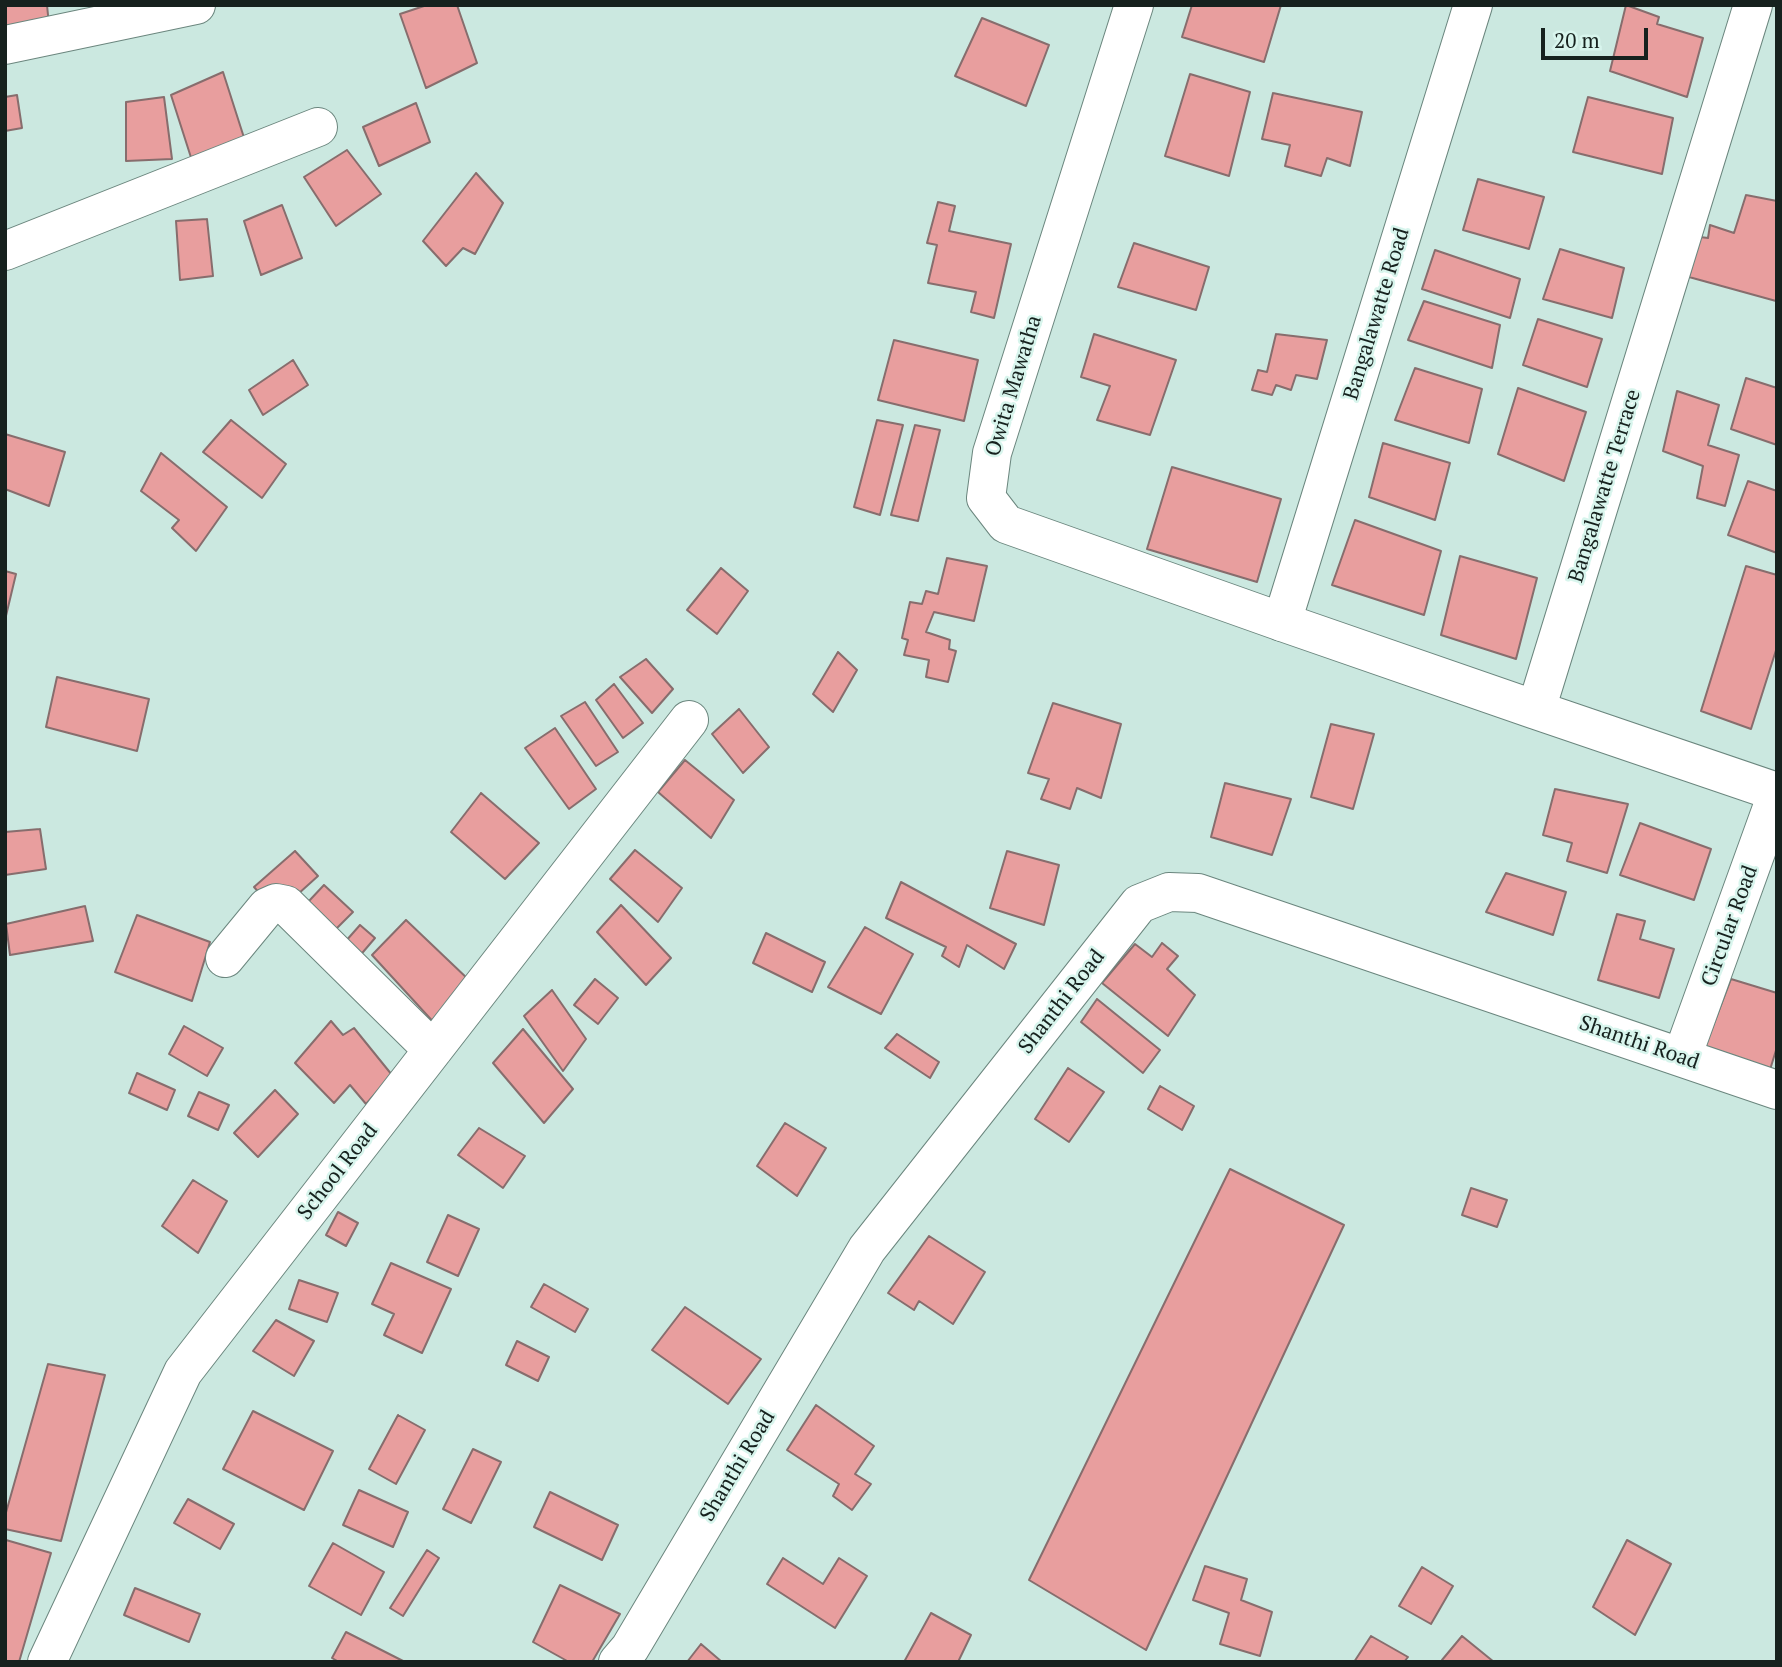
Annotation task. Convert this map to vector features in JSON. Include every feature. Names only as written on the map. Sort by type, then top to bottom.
[{"type":"street","points":[[5,45],[195,5]]},
{"type":"street","name":"Owita Mawatha","points":[[1134,5],[992,453],[986,498],[1006,524],[1282,622]]},
{"type":"street","name":"Bangalawatte Road","points":[[1282,622],[1473,5]]},
{"type":"street","name":"Bangalawatte Terrace","points":[[1536,710],[1753,5]]},
{"type":"street","points":[[5,251],[318,127]]},
{"type":"street","points":[[1282,622],[1777,793]]},
{"type":"street","name":"School Road","points":[[47,1662],[183,1372],[689,720]]},
{"type":"street","name":"Circular Road","points":[[1682,1057],[1769,840],[1777,793]]},
{"type":"street","name":"Shanthi Road","points":[[618,1662],[630,1648],[867,1249],[1139,904],[1169,892],[1198,893],[1777,1090]]},
{"type":"street","points":[[225,958],[267,907],[276,903],[286,905],[433,1050]]},
{"type":"building","points":[[5,5],[47,5],[49,25],[5,33]]},
{"type":"building","points":[[427,5],[457,5],[477,63],[426,88],[400,14]]},
{"type":"building","points":[[1192,5],[1281,5],[1264,62],[1182,37]]},
{"type":"building","points":[[1626,5],[1659,17],[1657,24],[1703,38],[1687,97],[1610,71]]},
{"type":"building","points":[[982,18],[1049,45],[1026,106],[955,76]]},
{"type":"building","points":[[223,72],[247,147],[195,170],[171,95]]},
{"type":"building","points":[[1190,74],[1250,92],[1229,176],[1165,156]]},
{"type":"building","points":[[1273,93],[1362,112],[1350,166],[1327,158],[1321,176],[1285,166],[1290,145],[1262,139]]},
{"type":"building","points":[[17,95],[22,128],[5,131],[5,97]]},
{"type":"building","points":[[164,97],[172,159],[126,161],[126,102]]},
{"type":"building","points":[[1588,97],[1673,118],[1662,174],[1573,152]]},
{"type":"building","points":[[416,103],[430,142],[379,166],[363,127]]},
{"type":"building","points":[[347,150],[381,194],[336,226],[304,177]]},
{"type":"building","points":[[476,173],[503,203],[475,254],[463,248],[446,266],[423,241]]},
{"type":"building","points":[[1478,179],[1544,197],[1529,249],[1463,230]]},
{"type":"building","points":[[1746,195],[1777,201],[1776,301],[1689,277],[1700,237],[1708,238],[1710,225],[1734,233]]},
{"type":"building","points":[[938,202],[955,206],[949,231],[1011,244],[994,318],[971,312],[976,292],[928,283],[937,245],[927,243]]},
{"type":"building","points":[[282,205],[302,258],[261,275],[244,221]]},
{"type":"building","points":[[207,219],[213,276],[180,280],[176,221]]},
{"type":"building","points":[[1134,243],[1209,267],[1196,310],[1118,287]]},
{"type":"building","points":[[1560,249],[1624,268],[1612,318],[1543,299]]},
{"type":"building","points":[[1435,250],[1520,279],[1510,318],[1422,289]]},
{"type":"building","points":[[1424,301],[1500,325],[1492,368],[1408,340]]},
{"type":"building","points":[[1538,319],[1602,339],[1587,387],[1523,365]]},
{"type":"building","points":[[1094,334],[1176,360],[1150,435],[1097,420],[1110,386],[1081,377]]},
{"type":"building","points":[[1276,334],[1327,340],[1317,379],[1296,375],[1291,390],[1276,385],[1272,395],[1252,390],[1258,370],[1267,372]]},
{"type":"building","points":[[894,340],[978,360],[964,421],[878,400]]},
{"type":"building","points":[[293,360],[308,385],[263,415],[249,390]]},
{"type":"building","points":[[1415,368],[1482,389],[1469,443],[1395,420]]},
{"type":"building","points":[[1746,378],[1777,388],[1777,445],[1731,429]]},
{"type":"building","points":[[1518,388],[1586,412],[1564,481],[1498,454]]},
{"type":"building","points":[[1677,391],[1719,405],[1708,445],[1739,455],[1725,506],[1697,498],[1703,466],[1663,451]]},
{"type":"building","points":[[231,420],[286,464],[262,498],[203,452]]},
{"type":"building","points":[[877,420],[903,425],[880,515],[854,507]]},
{"type":"building","points":[[915,425],[940,430],[918,521],[891,515]]},
{"type":"building","points":[[5,434],[65,452],[49,506],[5,489]]},
{"type":"building","points":[[1383,443],[1450,463],[1435,520],[1369,497]]},
{"type":"building","points":[[161,453],[227,507],[196,551],[172,528],[179,520],[141,491]]},
{"type":"building","points":[[1172,467],[1281,499],[1257,582],[1147,549]]},
{"type":"building","points":[[1748,481],[1777,491],[1777,553],[1728,535]]},
{"type":"building","points":[[1355,520],[1441,551],[1424,615],[1332,585]]},
{"type":"building","points":[[1460,556],[1537,578],[1516,659],[1441,635]]},
{"type":"building","points":[[947,558],[987,566],[974,621],[934,612],[926,632],[950,640],[949,649],[956,651],[948,682],[926,677],[929,660],[904,655],[908,640],[902,638],[910,602],[922,604],[926,591],[938,594]]},
{"type":"building","points":[[1746,566],[1777,575],[1777,647],[1751,729],[1701,711]]},
{"type":"building","points":[[721,568],[748,591],[717,634],[687,610]]},
{"type":"building","points":[[5,571],[16,574],[5,620]]},
{"type":"building","points":[[838,652],[857,670],[833,712],[813,694]]},
{"type":"building","points":[[646,659],[673,689],[652,713],[620,677]]},
{"type":"building","points":[[57,677],[149,699],[137,751],[46,727]]},
{"type":"building","points":[[614,684],[643,723],[623,738],[596,700]]},
{"type":"building","points":[[585,702],[618,752],[596,766],[561,716]]},
{"type":"building","points":[[1053,703],[1121,724],[1101,798],[1077,788],[1070,809],[1041,799],[1049,779],[1028,773]]},
{"type":"building","points":[[739,709],[769,747],[743,773],[712,734]]},
{"type":"building","points":[[1331,724],[1374,734],[1353,809],[1311,797]]},
{"type":"building","points":[[555,728],[596,789],[569,809],[525,748]]},
{"type":"building","points":[[685,760],[734,800],[711,838],[658,792]]},
{"type":"building","points":[[1225,783],[1291,799],[1272,855],[1211,837]]},
{"type":"building","points":[[1555,789],[1628,804],[1607,873],[1567,861],[1572,843],[1543,835]]},
{"type":"building","points":[[481,793],[539,843],[505,879],[451,832]]},
{"type":"building","points":[[1640,823],[1711,849],[1694,900],[1620,875]]},
{"type":"building","points":[[40,829],[46,869],[5,875],[5,832]]},
{"type":"building","points":[[635,850],[682,888],[658,922],[610,879]]},
{"type":"building","points":[[295,851],[318,876],[277,913],[254,887]]},
{"type":"building","points":[[1007,851],[1059,865],[1044,925],[990,908]]},
{"type":"building","points":[[1506,873],[1566,892],[1553,935],[1486,912]]},
{"type":"building","points":[[901,882],[1016,944],[1004,969],[967,945],[959,967],[942,956],[946,947],[886,918]]},
{"type":"building","points":[[324,885],[353,912],[320,945],[293,918]]},
{"type":"building","points":[[621,905],[671,958],[646,985],[597,932]]},
{"type":"building","points":[[85,906],[93,941],[10,955],[6,924]]},
{"type":"building","points":[[1617,914],[1645,921],[1640,939],[1674,949],[1659,998],[1598,980]]},
{"type":"building","points":[[137,915],[210,942],[192,1001],[115,972]]},
{"type":"building","points":[[406,920],[470,981],[437,1026],[372,955]]},
{"type":"building","points":[[360,925],[375,938],[346,972],[330,959]]},
{"type":"building","points":[[865,927],[913,954],[881,1014],[828,987]]},
{"type":"building","points":[[766,933],[825,962],[812,992],[753,963]]},
{"type":"building","points":[[1162,943],[1178,956],[1167,969],[1195,995],[1168,1036],[1102,983],[1135,944],[1152,957]]},
{"type":"building","points":[[595,979],[618,998],[598,1024],[574,1005]]},
{"type":"building","points":[[1731,979],[1777,993],[1777,1047],[1769,1073],[1703,1052]]},
{"type":"building","points":[[552,990],[586,1039],[563,1071],[524,1016]]},
{"type":"building","points":[[1097,999],[1160,1050],[1143,1073],[1081,1022]]},
{"type":"building","points":[[331,1021],[343,1035],[354,1028],[392,1075],[366,1104],[350,1085],[334,1103],[295,1063]]},
{"type":"building","points":[[184,1026],[223,1048],[207,1076],[169,1054]]},
{"type":"building","points":[[523,1029],[573,1089],[544,1123],[493,1063]]},
{"type":"building","points":[[897,1034],[939,1062],[930,1078],[885,1048]]},
{"type":"building","points":[[1068,1068],[1104,1092],[1069,1142],[1035,1119]]},
{"type":"building","points":[[137,1073],[175,1090],[167,1110],[129,1093]]},
{"type":"building","points":[[1160,1086],[1194,1106],[1182,1130],[1148,1109]]},
{"type":"building","points":[[275,1090],[298,1114],[258,1157],[234,1133]]},
{"type":"building","points":[[199,1092],[229,1105],[218,1130],[188,1116]]},
{"type":"building","points":[[785,1123],[826,1148],[797,1196],[757,1166]]},
{"type":"building","points":[[479,1128],[525,1156],[503,1188],[458,1155]]},
{"type":"building","points":[[1230,1169],[1344,1225],[1146,1650],[1029,1580]]},
{"type":"building","points":[[193,1180],[227,1201],[198,1253],[162,1226]]},
{"type":"building","points":[[1471,1188],[1507,1200],[1497,1227],[1462,1215]]},
{"type":"building","points":[[338,1212],[358,1223],[346,1246],[326,1235]]},
{"type":"building","points":[[448,1215],[479,1229],[458,1276],[427,1262]]},
{"type":"building","points":[[929,1236],[985,1272],[953,1324],[919,1301],[914,1310],[888,1293]]},
{"type":"building","points":[[391,1263],[451,1289],[422,1353],[384,1335],[394,1314],[372,1304]]},
{"type":"building","points":[[299,1280],[338,1293],[327,1322],[289,1309]]},
{"type":"building","points":[[544,1284],[588,1309],[575,1332],[531,1307]]},
{"type":"building","points":[[685,1307],[761,1359],[728,1404],[652,1350]]},
{"type":"building","points":[[276,1320],[314,1341],[294,1376],[253,1351]]},
{"type":"building","points":[[517,1341],[549,1357],[538,1381],[506,1365]]},
{"type":"building","points":[[48,1364],[105,1375],[61,1541],[5,1529],[5,1516]]},
{"type":"building","points":[[816,1405],[874,1446],[855,1474],[871,1484],[852,1510],[833,1496],[839,1484],[787,1450]]},
{"type":"building","points":[[253,1411],[333,1451],[304,1510],[223,1469]]},
{"type":"building","points":[[398,1415],[425,1430],[396,1484],[369,1469]]},
{"type":"building","points":[[473,1449],[501,1462],[471,1523],[443,1509]]},
{"type":"building","points":[[359,1490],[408,1512],[393,1547],[343,1525]]},
{"type":"building","points":[[550,1492],[618,1525],[602,1560],[534,1527]]},
{"type":"building","points":[[188,1499],[234,1524],[220,1549],[174,1523]]},
{"type":"building","points":[[6,1540],[51,1553],[19,1662],[5,1662]]},
{"type":"building","points":[[1627,1540],[1671,1564],[1635,1635],[1593,1607]]},
{"type":"building","points":[[333,1543],[384,1572],[361,1615],[309,1586]]},
{"type":"building","points":[[427,1550],[439,1558],[403,1616],[390,1608]]},
{"type":"building","points":[[783,1558],[823,1584],[839,1558],[867,1576],[835,1628],[767,1584]]},
{"type":"building","points":[[1205,1566],[1247,1579],[1241,1600],[1272,1612],[1260,1656],[1220,1644],[1229,1613],[1193,1600]]},
{"type":"building","points":[[1422,1567],[1453,1586],[1431,1624],[1399,1606]]},
{"type":"building","points":[[560,1585],[620,1614],[592,1662],[569,1662],[533,1642]]},
{"type":"building","points":[[135,1588],[200,1614],[189,1642],[124,1615]]},
{"type":"building","points":[[931,1613],[971,1635],[958,1662],[904,1662]]},
{"type":"building","points":[[346,1632],[405,1662],[339,1662],[332,1658]]},
{"type":"building","points":[[1371,1636],[1408,1657],[1404,1662],[1354,1662]]},
{"type":"building","points":[[1462,1636],[1494,1662],[1444,1662],[1442,1660]]},
{"type":"building","points":[[701,1644],[722,1662],[687,1662]]}]
